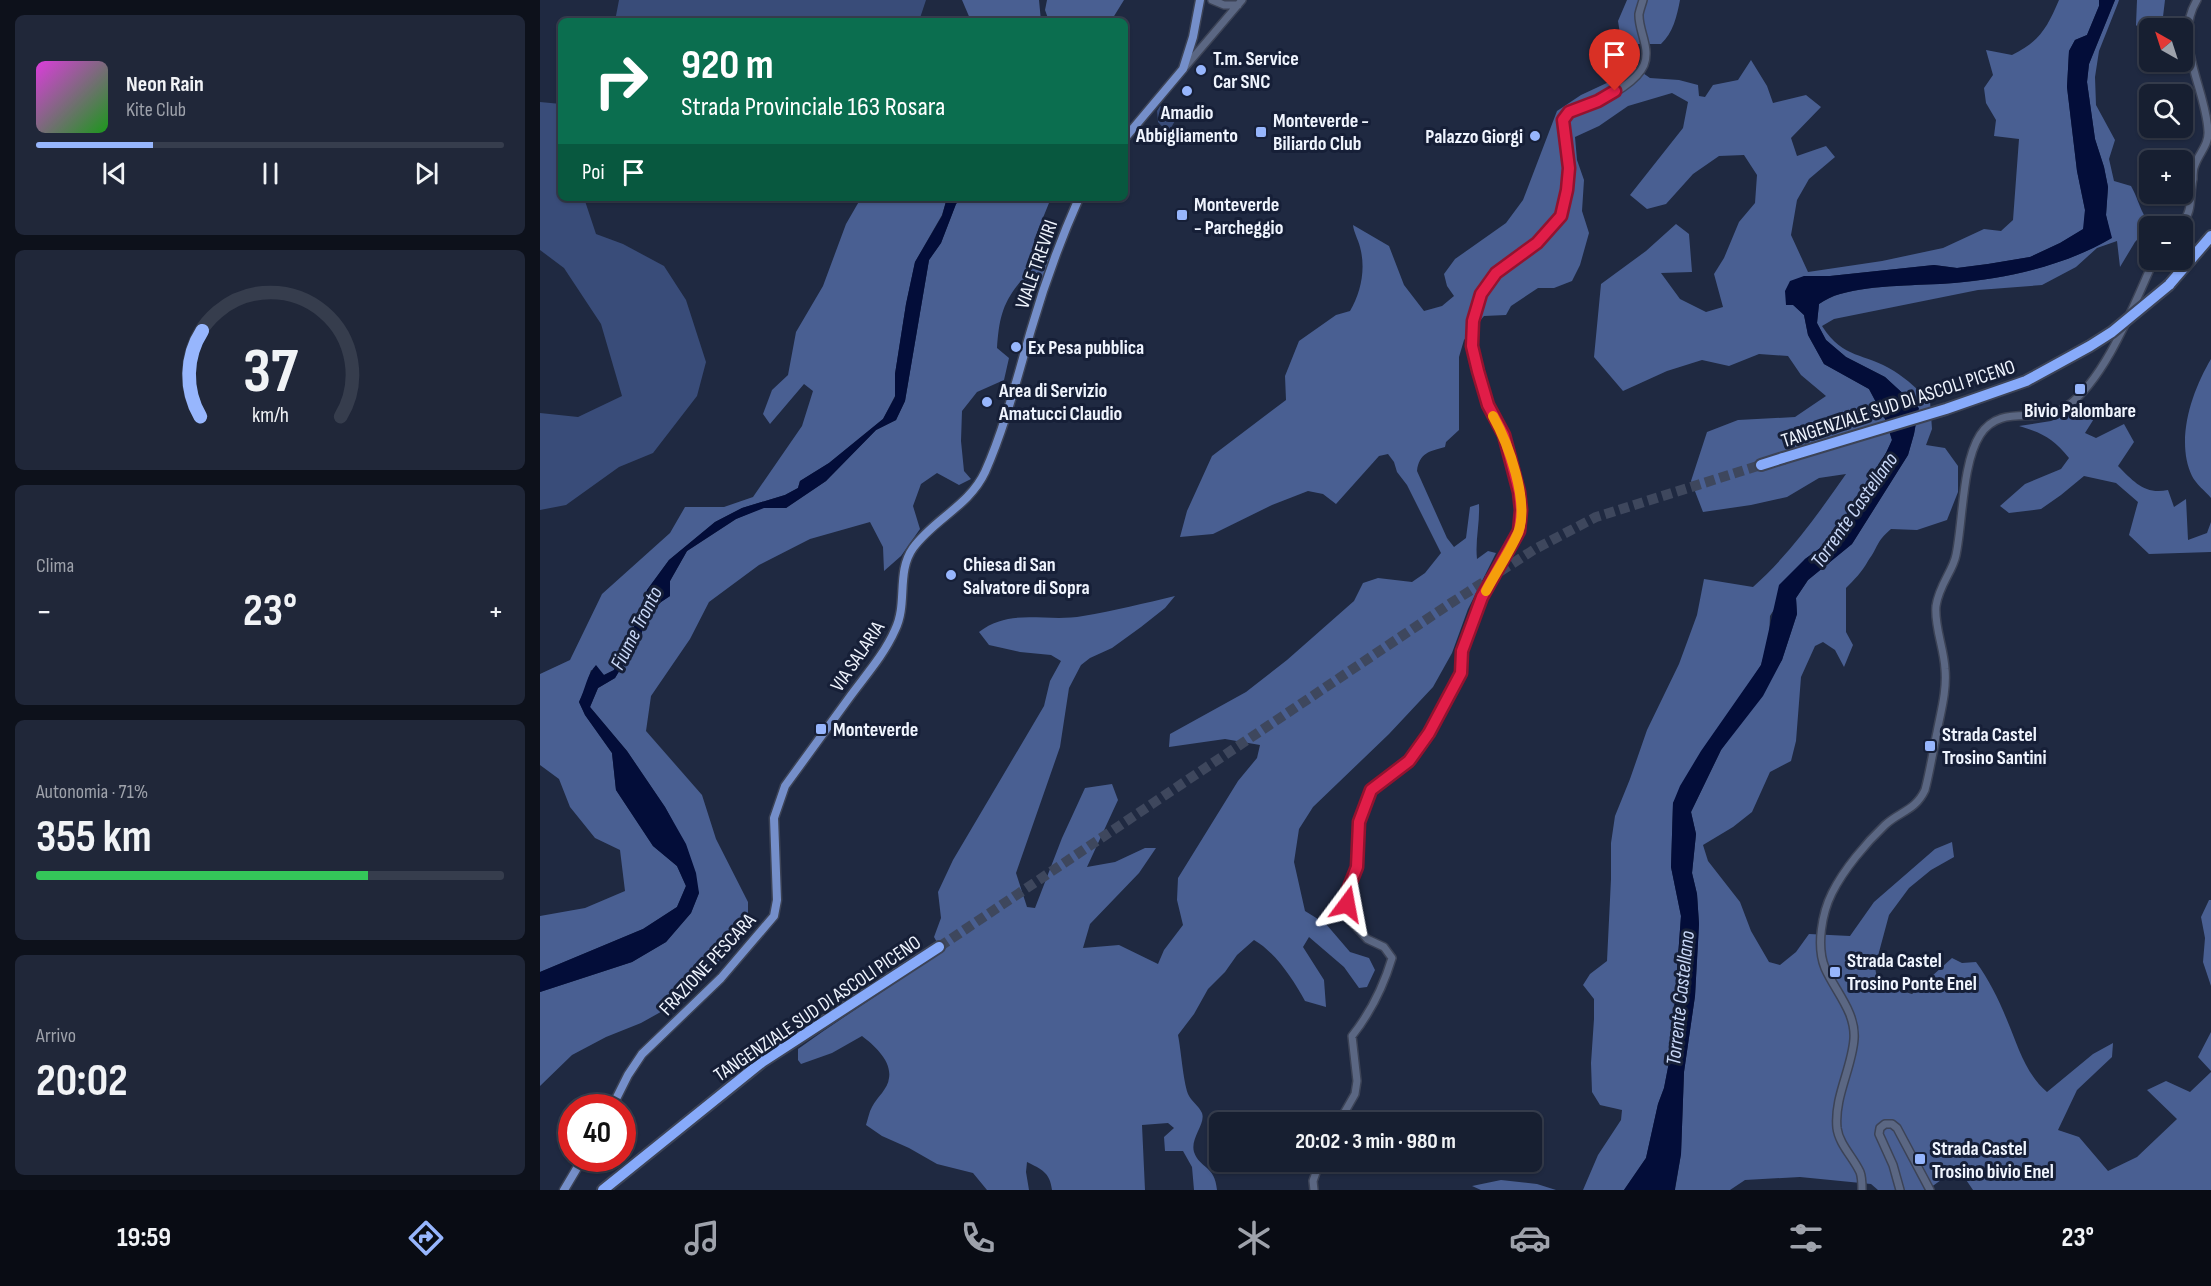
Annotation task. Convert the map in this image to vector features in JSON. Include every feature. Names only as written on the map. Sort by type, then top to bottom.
[{"type":"highway","name":"TANGENZIALE SUD DI ASCOLI PICENO","points":[[1761,465],[1946,409],[2026,381],[2105,337],[2169,285],[2211,236]]},
{"type":"highway","name":"TANGENZIALE SUD DI ASCOLI PICENO","points":[[603,1190],[762,1062],[939,947]]},
{"type":"main road","points":[[1128,134],[1183,69],[1193,37],[1200,0]]},
{"type":"main road","name":"VIALE TREVIRI","points":[[982,478],[1006,416],[1043,290],[1077,201]]},
{"type":"main road","name":"VIA SALARIA","points":[[823,733],[895,632],[903,606],[904,573],[907,559],[914,547],[924,535],[962,503],[982,478]]},
{"type":"main road","name":"FRAZIONE PESCARA","points":[[618,1094],[642,1054],[721,978],[774,916],[777,900],[774,818],[785,786],[823,733]]},
{"type":"main road","points":[[564,1190],[575,1172]]},
{"type":"street","points":[[1212,0],[1224,5],[1240,3]]},
{"type":"street","points":[[1345,1112],[1355,1094],[1356,1087],[1352,1036],[1368,1016],[1382,988],[1392,958],[1384,947],[1367,939],[1347,917],[1347,892],[1357,867],[1359,822],[1365,801],[1371,790],[1409,761],[1429,733],[1461,673],[1462,651],[1482,597],[1519,531],[1521,510],[1519,492],[1504,435],[1488,405],[1478,371],[1472,346],[1473,321],[1481,294],[1496,273],[1537,243],[1561,216],[1569,168],[1563,120],[1569,112],[1598,101],[1635,77],[1644,65],[1645,41],[1639,15],[1644,0]]},
{"type":"street","points":[[2187,216],[2190,211],[2190,192],[2195,164],[2205,148],[2209,132],[2187,38],[2192,11],[2197,0]]},
{"type":"street","points":[[1183,69],[1240,3]]},
{"type":"street","points":[[1862,1190],[1861,1174],[1837,1129],[1838,1113],[1854,1038],[1852,1019],[1825,968],[1821,950],[1825,912],[1836,885],[1858,856],[1888,823],[1910,810],[1920,800],[1925,790],[1945,693],[1945,670],[1936,607],[1942,584],[1956,556],[1971,451],[1981,433],[1993,421],[2007,416],[2050,414],[2066,407],[2085,390],[2108,357],[2150,270]]},
{"type":"street","points":[[1900,1190],[1893,1165],[1878,1134],[1880,1128],[1885,1124],[1892,1124],[1897,1128],[1930,1190]]},
{"type":"street","points":[[1314,1190],[1313,1181],[1316,1172]]},
{"type":"shaded area","points":[[619,0],[926,0],[920,18],[616,18]]},
{"type":"shaded area","points":[[962,0],[1039,0],[1041,18],[970,18]]},
{"type":"shaded area","points":[[1047,0],[1124,0],[1113,18],[1048,18],[1045,10]]},
{"type":"shaded area","points":[[1627,0],[1680,0],[1676,18],[1661,44],[1632,44],[1620,34],[1618,21]]},
{"type":"shaded area","points":[[2059,0],[2099,0],[2099,6],[2087,35],[2075,40],[2069,51],[2067,87],[2077,171],[2085,210],[2084,229],[2030,257],[1957,268],[1934,265],[1830,276],[1804,276],[1793,304],[1804,315],[1808,335],[1824,364],[1869,389],[1886,421],[1892,440],[1852,507],[1823,546],[1805,559],[1770,616],[1769,638],[1761,665],[1673,803],[1671,867],[1681,916],[1671,1052],[1646,1158],[1624,1190],[1583,1190],[1598,1155],[1621,1120],[1622,1110],[1600,1105],[1592,1092],[1594,999],[1583,985],[1590,974],[1607,961],[1611,843],[1615,816],[1647,730],[1679,664],[1697,615],[1704,579],[1753,587],[1791,547],[1846,474],[1819,478],[1787,497],[1703,512],[1691,481],[1707,432],[1738,420],[1795,417],[1826,396],[1801,375],[1788,356],[1759,354],[1729,366],[1702,360],[1667,371],[1623,391],[1594,357],[1601,284],[1646,251],[1676,224],[1689,234],[1692,272],[1661,273],[1680,299],[1706,312],[1723,307],[1714,274],[1724,258],[1739,222],[1755,203],[1757,175],[1744,155],[1719,156],[1693,174],[1666,204],[1647,209],[1630,195],[1683,128],[1688,102],[1672,93],[1628,106],[1599,126],[1575,137],[1577,160],[1584,180],[1582,211],[1589,233],[1580,265],[1572,281],[1554,288],[1538,288],[1511,306],[1506,315],[1484,316],[1464,340],[1459,357],[1459,430],[1446,442],[1445,447],[1423,457],[1417,471],[1447,538],[1454,547],[1466,538],[1470,507],[1479,504],[1477,559],[1488,551],[1496,553],[1468,609],[1452,653],[1433,687],[1389,734],[1313,807],[1299,829],[1294,862],[1305,911],[1326,924],[1350,952],[1369,958],[1375,970],[1367,987],[1359,988],[1344,967],[1309,937],[1303,947],[1324,980],[1326,1007],[1305,1001],[1283,967],[1269,951],[1254,940],[1237,955],[1225,972],[1208,989],[1194,1014],[1178,1035],[1188,1094],[1201,1110],[1203,1117],[1194,1142],[1194,1152],[1211,1172],[1217,1190],[1194,1190],[1192,1167],[1183,1151],[1165,1151],[1164,1137],[1174,1128],[1168,1123],[1142,1125],[1145,1190],[1052,1190],[1047,1175],[1027,1162],[1029,1190],[987,1190],[973,1173],[937,1164],[882,1136],[866,1125],[874,1103],[887,1086],[889,1072],[881,1054],[862,1036],[832,1053],[801,1064],[798,1060],[798,1049],[942,951],[934,937],[941,918],[938,892],[953,860],[1044,706],[1050,681],[1061,661],[1051,655],[1020,652],[989,645],[979,632],[991,624],[1004,620],[1029,617],[1069,618],[1175,596],[1165,608],[1141,627],[1112,648],[1090,658],[1081,665],[1069,688],[1060,747],[1016,873],[1027,907],[1035,908],[1062,838],[1085,788],[1112,784],[1118,800],[1087,867],[1115,862],[1145,848],[1156,848],[1139,873],[1090,924],[1083,948],[1119,945],[1158,964],[1164,950],[1183,925],[1177,900],[1178,878],[1238,781],[1257,758],[1260,745],[1225,739],[1169,747],[1170,734],[1246,692],[1287,660],[1354,601],[1363,583],[1378,578],[1412,582],[1425,573],[1441,553],[1407,485],[1388,454],[1379,456],[1336,504],[1323,494],[1308,491],[1272,505],[1213,534],[1180,537],[1187,511],[1212,456],[1286,400],[1285,376],[1299,341],[1336,315],[1350,311],[1360,288],[1363,264],[1353,225],[1389,246],[1404,285],[1424,311],[1442,306],[1454,296],[1447,286],[1444,274],[1455,259],[1506,223],[1523,200],[1557,111],[1633,66],[1650,78],[1679,80],[1698,85],[1699,96],[1705,97],[1713,85],[1738,80],[1751,60],[1767,86],[1773,103],[1806,95],[1821,107],[1791,138],[1797,156],[1826,146],[1835,157],[1809,179],[1797,200],[1791,235],[1808,272],[1882,261],[1943,248],[1984,229],[2001,231],[2013,220],[2019,139],[1994,136],[1996,120],[1986,103],[1984,88],[1993,75],[1986,50],[2012,55],[2036,39],[2051,18]]},
{"type":"shaded area","points":[[2115,0],[2119,0],[2099,51],[2095,77],[2096,105],[2115,140],[2109,159],[2114,181],[2131,186],[2146,216],[2139,216],[2139,238],[2120,267],[2117,241],[2097,248],[2076,267],[2042,285],[1978,290],[1834,319],[1822,326],[1838,345],[1894,371],[1930,401],[1932,429],[1926,445],[1945,448],[1958,466],[1958,492],[1947,520],[1917,530],[1891,529],[1880,541],[1863,569],[1846,588],[1846,632],[1853,645],[1844,667],[1835,650],[1823,642],[1815,646],[1801,677],[1796,741],[1791,761],[1770,772],[1752,812],[1733,827],[1703,845],[1708,861],[1740,902],[1751,931],[1769,962],[1780,965],[1796,952],[1809,934],[1850,936],[1874,902],[1935,849],[1952,842],[1954,857],[1931,870],[1909,888],[1889,915],[1875,967],[1877,979],[1885,986],[1912,994],[1952,958],[1962,963],[1976,962],[1997,998],[2028,1068],[2039,1085],[2047,1092],[2093,1054],[2113,1043],[2112,1057],[2077,1090],[2058,1130],[2079,1137],[2108,1171],[2137,1157],[2177,1119],[2147,1090],[2166,1081],[2190,1092],[2211,1072],[2211,1190],[1973,1190],[1958,1168],[1927,1190],[1878,1190],[1871,1184],[1800,1177],[1745,1180],[1730,1190],[1675,1190],[1681,1154],[1684,1072],[1695,996],[1699,924],[1697,894],[1692,873],[1696,834],[1691,812],[1721,750],[1782,660],[1797,614],[1796,598],[1808,580],[1852,544],[1908,455],[1914,434],[1918,408],[1885,377],[1846,357],[1826,340],[1817,323],[1819,304],[1837,295],[1868,288],[1954,283],[2015,274],[2074,256],[2111,238],[2106,215],[2108,187],[2095,139],[2087,82],[2089,64]]},
{"type":"shaded area","points":[[2137,0],[2165,0],[2163,18],[2139,18],[2139,28],[2136,25]]},
{"type":"shaded area","points":[[540,102],[558,104],[558,201],[585,201],[596,234],[623,244],[664,266],[686,300],[706,362],[697,396],[653,453],[619,467],[566,505],[540,510],[540,413],[578,417],[622,396],[601,324],[564,268],[540,250]]},
{"type":"shaded area","points":[[1160,106],[1176,119],[1170,135],[1158,122],[1157,111]]},
{"type":"shaded area","points":[[859,201],[946,201],[942,215],[915,262],[895,374],[895,396],[883,419],[829,463],[800,481],[798,488],[785,495],[742,508],[715,522],[669,560],[647,590],[636,622],[614,670],[604,675],[591,670],[579,702],[585,715],[612,753],[616,790],[653,846],[677,866],[686,886],[677,907],[643,929],[540,972],[540,916],[585,908],[625,891],[620,850],[595,838],[570,807],[559,779],[540,765],[540,674],[570,660],[602,594],[670,533],[685,507],[724,507],[753,497],[802,426],[813,391],[804,384],[770,424],[763,414],[772,390],[788,375],[796,332],[823,286],[846,224]]},
{"type":"shaded area","points":[[958,201],[1050,201],[1034,240],[1050,251],[1045,286],[1021,281],[1015,289],[1000,320],[997,348],[1009,358],[1004,380],[977,392],[962,411],[961,441],[964,471],[971,479],[959,485],[937,473],[921,484],[913,506],[920,529],[901,556],[884,571],[883,547],[870,522],[810,539],[759,565],[709,602],[690,639],[651,696],[646,731],[702,795],[716,839],[748,902],[748,923],[729,950],[684,999],[641,1023],[606,1037],[572,1055],[540,1086],[540,992],[632,962],[666,942],[691,913],[699,893],[665,807],[627,751],[590,707],[598,688],[615,678],[641,635],[649,610],[670,596],[670,581],[687,551],[736,519],[764,507],[786,508],[826,481],[876,430],[896,420],[905,401],[929,260],[941,243]]},
{"type":"shaded area","points":[[2211,359],[2211,498],[2192,476],[2185,447],[2192,401]]},
{"type":"shaded area","points":[[2102,406],[2085,433],[2096,438],[2124,424],[2134,442],[2118,466],[2146,489],[2168,490],[2174,507],[2186,499],[2188,540],[2207,533],[2211,522],[2211,552],[2149,554],[2129,535],[2138,502],[2116,483],[2084,476],[2041,509],[2009,513],[2000,506],[2025,484],[2061,469],[2069,458],[2047,437],[2019,426],[2051,421],[2088,407]]},
{"type":"shaded area","points":[[2211,900],[2211,986],[2203,962],[2205,938],[2201,917]]},
{"type":"shaded area","points":[[2211,1032],[2211,1071],[2198,1057]]},
{"type":"shaded area","points":[[1501,1180],[1537,1184],[1556,1190],[1481,1190],[1472,1186]]},
{"type":"water","name":"Torrente Castellano","points":[[2099,0],[2115,0],[2089,64],[2087,82],[2095,139],[2108,187],[2106,215],[2112,238],[2075,256],[2015,274],[1954,283],[1868,288],[1837,295],[1819,304],[1817,323],[1826,340],[1846,357],[1885,377],[1919,408],[1914,434],[1908,455],[1852,544],[1808,580],[1796,598],[1797,614],[1782,660],[1763,696],[1721,750],[1691,812],[1696,834],[1692,873],[1697,894],[1699,924],[1695,996],[1684,1072],[1681,1154],[1675,1190],[1624,1190],[1646,1158],[1671,1052],[1681,916],[1671,867],[1673,803],[1680,786],[1701,751],[1761,665],[1779,585],[1805,559],[1823,546],[1852,507],[1892,440],[1886,421],[1869,389],[1824,364],[1808,335],[1804,315],[1793,305],[1786,305],[1785,291],[1790,281],[1804,276],[1830,276],[1934,265],[1957,268],[2030,257],[2083,229],[2085,210],[2077,171],[2067,87],[2069,51],[2075,40],[2087,35],[2099,6]]},
{"type":"water","name":"Fiume Tronto","points":[[946,201],[958,201],[941,243],[929,260],[905,401],[896,420],[876,430],[826,481],[786,508],[764,508],[736,519],[687,551],[670,581],[670,596],[649,610],[641,635],[615,678],[598,688],[590,707],[627,751],[665,807],[686,844],[696,873],[699,893],[691,913],[666,942],[632,962],[540,992],[540,972],[643,929],[677,907],[686,886],[677,866],[653,846],[616,790],[612,753],[585,715],[579,702],[590,673],[596,665],[604,675],[614,670],[636,622],[647,590],[669,560],[715,522],[742,508],[785,495],[798,488],[800,481],[829,463],[883,419],[895,397],[895,374],[915,262],[942,216]]},
{"type":"tunnel","points":[[939,947],[1535,549],[1596,517],[1761,465]]},
{"type":"slow traffic","points":[[1486,591],[1519,531],[1521,510],[1514,467],[1504,435],[1493,416]]},
{"type":"place","name":"T.m. Service Car SNC","points":[[1201,70]]},
{"type":"place","name":"Amadio Abbigliamento","points":[[1187,91]]},
{"type":"place","name":"Monteverde - Biliardo Club","points":[[1261,132]]},
{"type":"place","name":"Palazzo Giorgi","points":[[1535,136]]},
{"type":"place","name":"Monteverde - Parcheggio","points":[[1182,215]]},
{"type":"place","name":"Ex Pesa pubblica","points":[[1016,347]]},
{"type":"place","name":"Bivio Palombare","points":[[2080,389]]},
{"type":"place","name":"Area di Servizio Amatucci Claudio","points":[[987,402]]},
{"type":"place","name":"Chiesa di San Salvatore di Sopra","points":[[951,575]]},
{"type":"place","name":"Monteverde","points":[[821,729]]},
{"type":"place","name":"Strada Castel Trosino Santini","points":[[1930,746]]},
{"type":"place","name":"Strada Castel Trosino Ponte Enel","points":[[1835,972]]},
{"type":"place","name":"Strada Castel Trosino bivio Enel","points":[[1920,1159]]},
{"type":"route","points":[[1347,904],[1347,892],[1357,867],[1359,822],[1365,801],[1379,782],[1409,761],[1429,733],[1461,673],[1462,651],[1482,597],[1519,531],[1521,510],[1514,467],[1504,435],[1488,405],[1472,346],[1473,321],[1481,294],[1496,273],[1537,243],[1561,216],[1569,168],[1563,136],[1563,120],[1569,112],[1598,101],[1615,91]]}]
